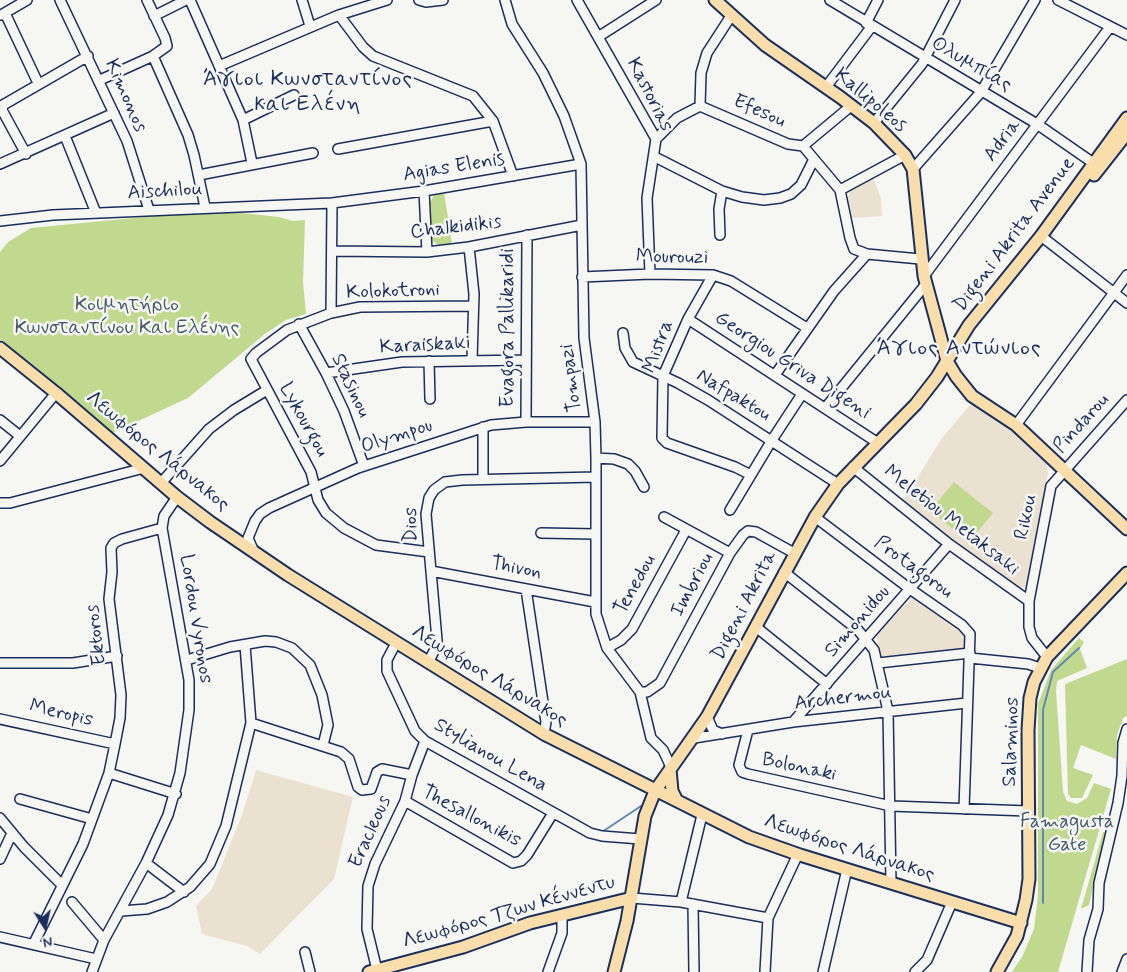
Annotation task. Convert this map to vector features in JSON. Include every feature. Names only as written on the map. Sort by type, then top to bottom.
[{"type":"main road","name":"Kallipoleos","points":[[715,0],[765,45],[874,123],[906,155],[913,169],[920,259],[948,361],[960,382],[972,396],[1016,425],[1127,529]]},
{"type":"main road","name":"Digeni Akrita Avenue","points":[[948,361],[969,326],[1045,241],[1127,118]]},
{"type":"main road","name":"Digeni Akrita Avenue","points":[[1096,165],[1127,132]]},
{"type":"main road","name":"Λεωφόρος Λάρνακος","points":[[0,348],[56,393],[177,497],[228,534],[396,643],[544,734],[749,837],[846,869],[1022,922]]},
{"type":"main road","name":"Digeni Akrita","points":[[614,972],[632,898],[645,816],[655,791],[708,717],[794,553],[815,517],[838,484],[916,404],[948,361]]},
{"type":"main road","name":"Salaminos","points":[[998,972],[1012,947],[1022,922],[1028,879],[1030,698],[1040,668],[1047,657],[1127,573]]},
{"type":"main road","points":[[671,768],[671,788],[677,801]]},
{"type":"main road","name":"Λεωφόρος Τζων Κέννεντυ","points":[[373,971],[463,947],[530,923],[632,898]]},
{"type":"street","points":[[27,0],[2,14],[38,83]]},
{"type":"street","name":"Kimonos","points":[[60,0],[100,80],[114,113],[139,174],[149,210]]},
{"type":"street","points":[[100,80],[155,54],[167,44],[147,0]]},
{"type":"street","points":[[154,16],[188,0],[220,66],[243,120],[252,163]]},
{"type":"street","points":[[302,0],[310,26]]},
{"type":"street","points":[[220,66],[339,14],[387,0]]},
{"type":"street","points":[[419,0],[426,2],[443,0]]},
{"type":"street","name":"Tompazi","points":[[505,0],[512,24],[543,74],[564,116],[581,164],[584,338],[595,422],[595,602],[599,627],[607,648],[640,692],[651,738],[663,750],[671,768]]},
{"type":"street","name":"Kastorias","points":[[577,0],[656,139],[655,157],[649,179],[647,198],[650,274]]},
{"type":"street","points":[[598,37],[656,0]]},
{"type":"street","name":"Ολυμπίας","points":[[830,0],[1037,124],[1096,165]]},
{"type":"street","points":[[826,88],[869,25],[878,0]]},
{"type":"street","points":[[874,123],[922,64],[955,0]]},
{"type":"street","points":[[913,169],[981,92],[1035,0]]},
{"type":"street","points":[[1058,0],[1077,4],[1110,27],[1126,32]]},
{"type":"street","points":[[339,14],[363,47],[373,56],[473,96],[494,121],[513,176]]},
{"type":"street","points":[[700,106],[701,73],[707,53],[731,16]]},
{"type":"street","name":"Adria","points":[[826,407],[925,280],[1037,124],[1110,27]]},
{"type":"street","points":[[155,54],[188,135],[199,175],[205,207]]},
{"type":"street","points":[[26,154],[2,107],[38,83],[88,56]]},
{"type":"street","points":[[243,120],[294,95]]},
{"type":"street","name":"Efesou","points":[[656,139],[677,118],[700,106],[788,144],[803,146],[840,190]]},
{"type":"street","points":[[803,146],[852,106]]},
{"type":"street","points":[[0,164],[114,113]]},
{"type":"street","points":[[338,149],[494,121]]},
{"type":"street","points":[[65,136],[96,213]]},
{"type":"street","points":[[199,175],[313,152]]},
{"type":"street","points":[[906,155],[840,190],[852,245],[858,251],[867,254],[920,259]]},
{"type":"street","points":[[655,157],[722,191],[756,199],[780,198],[792,194],[801,185],[814,159]]},
{"type":"street","name":"Agias Elenis","points":[[332,203],[424,191],[581,164]]},
{"type":"street","points":[[424,191],[428,252]]},
{"type":"street","points":[[720,235],[719,210],[722,191]]},
{"type":"street","points":[[330,313],[332,203]]},
{"type":"street","name":"Aischilou","points":[[0,221],[38,216],[205,207],[332,203]]},
{"type":"street","name":"Chalkidikis","points":[[332,251],[428,252],[469,247],[582,225]]},
{"type":"street","name":"Evagora Pallikaridi","points":[[526,422],[527,235]]},
{"type":"street","points":[[1045,241],[1127,303]]},
{"type":"street","points":[[469,247],[474,306],[472,360]]},
{"type":"street","points":[[775,374],[834,291],[867,254]]},
{"type":"street","name":"Mourouzi","points":[[582,277],[650,274],[713,276],[731,281],[807,328]]},
{"type":"street","points":[[1016,425],[1115,294],[1127,275]]},
{"type":"street","name":"Mistra","points":[[713,276],[688,319],[663,376],[662,438],[667,443],[735,467],[751,475]]},
{"type":"street","name":"Kolokotroni","points":[[255,370],[251,359],[256,352],[299,324],[330,313],[360,307],[474,306]]},
{"type":"street","name":"Georgiou Griva Digeni","points":[[688,319],[775,374],[802,394],[826,407],[878,443]]},
{"type":"street","name":"Stasinou","points":[[299,324],[326,373],[351,428],[364,466]]},
{"type":"street","name":"Nafpaktou","points":[[623,332],[625,348],[633,362],[678,382],[772,440],[838,484]]},
{"type":"street","name":"Karaiskaki","points":[[326,373],[402,362],[526,360]]},
{"type":"street","points":[[429,361],[430,399]]},
{"type":"street","name":"Lykourgou","points":[[255,370],[311,472],[318,500],[326,513],[334,521],[360,538],[389,548],[429,552]]},
{"type":"street","points":[[160,483],[209,429],[234,410],[266,390]]},
{"type":"street","points":[[0,461],[56,393]]},
{"type":"street","points":[[730,510],[802,394]]},
{"type":"street","name":"Pindarou","points":[[1063,471],[1126,403]]},
{"type":"street","points":[[0,420],[20,436]]},
{"type":"street","name":"Olympou","points":[[240,542],[248,529],[269,508],[364,466],[483,427],[526,422],[595,422]]},
{"type":"street","points":[[483,427],[483,479]]},
{"type":"street","points":[[596,458],[614,459],[628,464],[635,471],[644,488]]},
{"type":"street","name":"Meletiou Metaksaki","points":[[853,467],[949,544],[1029,601]]},
{"type":"street","points":[[0,510],[5,503],[144,468]]},
{"type":"street","name":"Rikou","points":[[1047,657],[1032,638],[1029,626],[1029,601],[1051,486],[1063,471]]},
{"type":"street","name":"Dios","points":[[428,663],[437,640],[426,514],[429,498],[434,490],[445,482],[483,479],[596,477]]},
{"type":"street","points":[[162,528],[164,516],[177,497]]},
{"type":"street","points":[[664,516],[730,553]]},
{"type":"street","name":"Protagorou","points":[[815,517],[910,590],[969,632],[970,655]]},
{"type":"street","points":[[254,552],[248,538],[255,521]]},
{"type":"street","name":"Ektoros","points":[[34,943],[92,819],[109,772],[115,744],[121,708],[117,656],[109,599],[112,572],[111,548],[114,543],[122,539],[162,528]]},
{"type":"street","name":"Lordou Vyronos","points":[[92,972],[104,940],[146,863],[176,794],[189,710],[187,660],[162,528]]},
{"type":"street","points":[[228,534],[241,534],[248,529]]},
{"type":"street","name":"Tenedou","points":[[607,648],[621,640],[632,629],[686,530]]},
{"type":"street","name":"Imbriou","points":[[640,692],[647,692],[660,683],[730,553],[740,538],[750,531],[760,534],[794,553]]},
{"type":"street","points":[[541,533],[595,534]]},
{"type":"street","name":"Simonidou","points":[[793,722],[949,544]]},
{"type":"street","name":"Thivon","points":[[431,570],[595,602]]},
{"type":"street","points":[[784,572],[867,639],[878,663],[888,711],[891,883]]},
{"type":"street","points":[[526,589],[546,722],[544,734]]},
{"type":"street","points":[[756,627],[827,684]]},
{"type":"street","points":[[187,660],[245,645],[270,641],[284,643],[305,659],[315,676],[326,709],[327,732],[323,745]]},
{"type":"street","name":"Stylianou Lena","points":[[396,643],[387,660],[387,671],[415,730],[425,741],[595,834],[640,839]]},
{"type":"street","points":[[121,911],[133,912],[157,907],[184,892],[206,871],[217,849],[233,802],[251,723],[245,645]]},
{"type":"street","points":[[878,663],[970,655],[1028,664],[1040,668]]},
{"type":"street","points":[[964,810],[970,655]]},
{"type":"street","points":[[0,663],[73,663],[117,656]]},
{"type":"street","name":"Archermou","points":[[694,738],[793,722],[967,703]]},
{"type":"street","points":[[708,717],[713,730],[724,734]]},
{"type":"street","name":"Meropis","points":[[0,719],[115,744]]},
{"type":"street","points":[[251,723],[323,745],[347,755],[358,787],[362,790],[371,789],[377,772],[382,769],[412,775]]},
{"type":"street","points":[[1087,972],[1089,940],[1098,909],[1099,882],[1125,776],[1123,743],[1127,729]]},
{"type":"street","name":"Bolonaki","points":[[748,730],[740,761],[742,772],[891,806],[1028,811]]},
{"type":"street","name":"Eracleous","points":[[373,971],[367,929],[368,886],[405,801],[412,775],[425,741]]},
{"type":"street","points":[[663,750],[684,750]]},
{"type":"street","points":[[109,772],[176,794]]},
{"type":"street","points":[[20,798],[92,819]]},
{"type":"street","name":"Thesallonikis","points":[[405,801],[514,863],[521,861],[526,855],[553,812]]},
{"type":"street","points":[[681,902],[702,815]]},
{"type":"street","points":[[0,818],[12,833],[62,884]]},
{"type":"street","points":[[0,859],[12,833]]},
{"type":"street","points":[[765,972],[768,918],[798,854]]},
{"type":"street","points":[[146,863],[184,892]]},
{"type":"street","points":[[823,972],[846,869]]},
{"type":"street","name":"Λεωφόρος Τζων Κέννεντυ","points":[[632,898],[681,902],[768,918]]},
{"type":"street","points":[[72,902],[104,940]]},
{"type":"street","points":[[915,972],[926,960],[952,902]]},
{"type":"street","points":[[693,904],[694,972]]},
{"type":"street","points":[[548,972],[562,933],[562,915]]},
{"type":"street","points":[[0,937],[34,943],[96,959]]},
{"type":"street","points":[[305,952],[310,972]]},
{"type":"street","points":[[1122,972],[1127,959]]},
{"type":"shaded area","points":[[873,178],[881,198],[882,216],[852,218],[848,197],[850,191]]},
{"type":"shaded area","points":[[971,404],[987,411],[1014,430],[1045,460],[1048,472],[1026,586],[1018,589],[903,501],[942,438]]},
{"type":"shaded area","points":[[913,596],[968,636],[968,650],[880,659],[877,635]]},
{"type":"shaded area","points":[[256,770],[353,797],[334,879],[260,954],[247,946],[202,934],[196,906],[212,889],[241,818]]},
{"type":"green space","points":[[444,192],[452,244],[440,246],[431,240],[430,202],[435,194]]},
{"type":"green space","name":"Κοιμητήριο Κωνσταντίνου Και Ελένης","points":[[232,212],[279,217],[293,221],[305,220],[303,282],[306,314],[286,320],[266,333],[188,398],[110,434],[0,339],[0,252],[8,242],[31,228],[154,216]]},
{"type":"green space","points":[[954,482],[993,513],[969,542],[930,511]]},
{"type":"green space","name":"Famagusta Gate","points":[[1079,638],[1084,642],[1080,649],[1087,668],[1057,681],[1056,691],[1063,792],[1067,801],[1077,804],[1087,798],[1094,783],[1111,789],[1058,972],[1012,972],[1022,957],[1034,929],[1038,895],[1038,704],[1051,670]]},
{"type":"green space","points":[[1127,659],[1127,716],[1123,718],[1117,735],[1116,759],[1081,745],[1073,768],[1093,775],[1082,798],[1071,798],[1068,794],[1065,684]]},
{"type":"green space","points":[[1103,832],[1106,832],[1089,905],[1081,909]]},
{"type":"waterway","points":[[1043,903],[1043,710],[1053,672],[1079,648]]},
{"type":"waterway","points":[[602,832],[641,806]]},
{"type":"district","name":"Άγιοι Κωνσταντίνος και Ελένη","points":[[308,92]]},
{"type":"district","name":"Άγιος Αντώνιος","points":[[959,349]]}]
